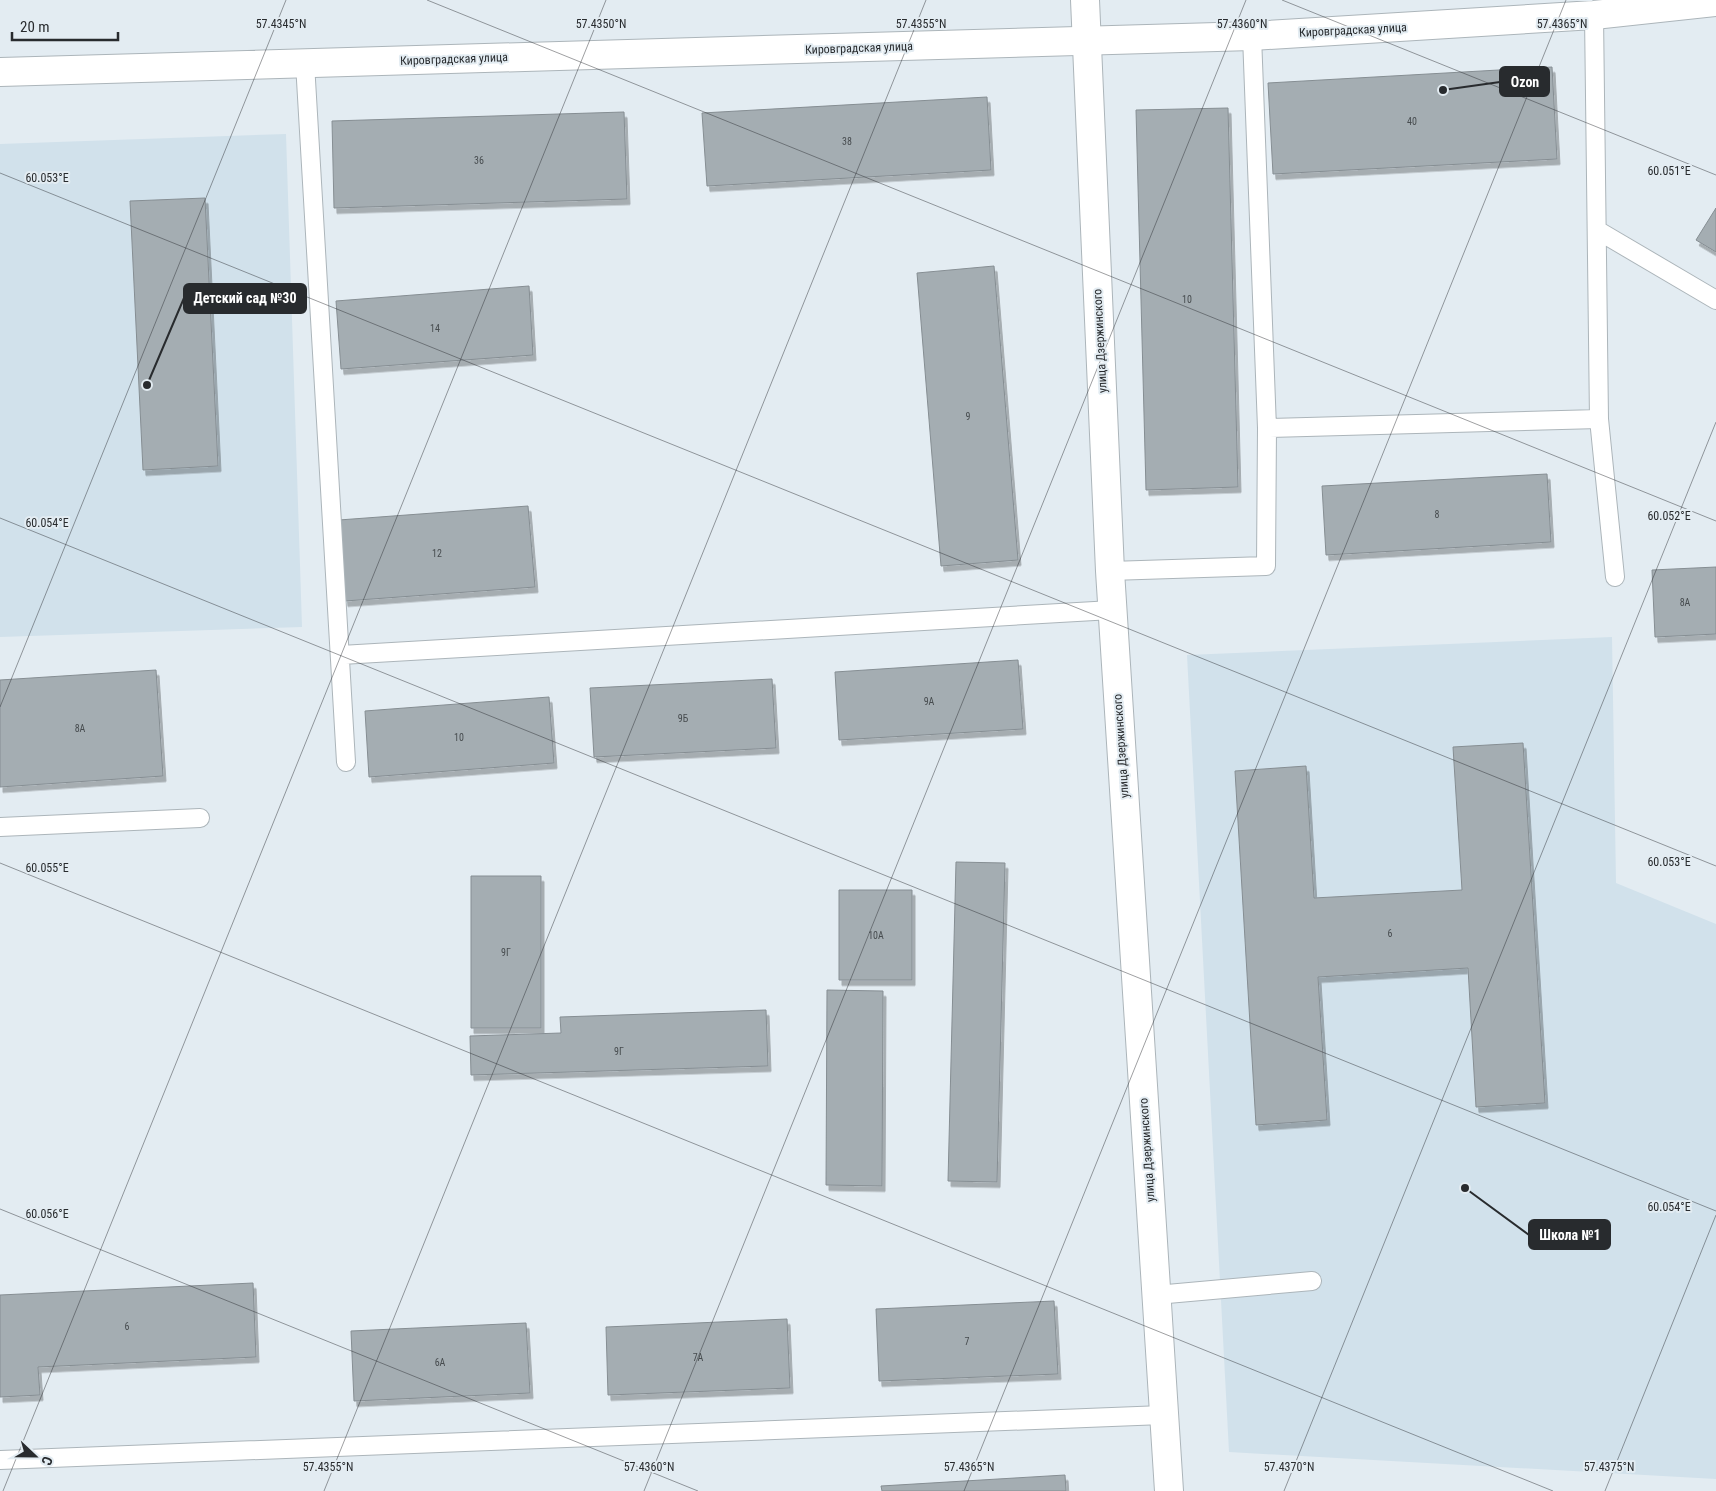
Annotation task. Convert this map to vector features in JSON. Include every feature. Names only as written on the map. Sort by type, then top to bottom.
[{"type":"street","name":"улица Дзержинского","points":[[1085,0],[1112,610],[1169,1491]]},
{"type":"street","name":"Кировградская улица","points":[[0,72],[1252,36],[1594,16],[1716,2]]},
{"type":"lane","points":[[1594,16],[1599,419],[1615,577]]},
{"type":"lane","points":[[1110,571],[1266,566],[1268,428],[1252,36]]},
{"type":"lane","points":[[305,63],[346,762]]},
{"type":"lane","points":[[1596,230],[1716,300]]},
{"type":"lane","points":[[1268,428],[1599,419]]},
{"type":"lane","points":[[341,655],[1112,610]]},
{"type":"lane","points":[[0,827],[200,818]]},
{"type":"lane","points":[[1156,1295],[1312,1281]]},
{"type":"lane","points":[[0,1460],[1163,1415]]},
{"type":"shaded area","points":[[286,134],[302,627],[0,637],[0,144]]},
{"type":"shaded area","points":[[1612,637],[1616,883],[1716,924],[1716,1479],[1229,1452],[1187,655]]},
{"type":"building","points":[[1552,67],[1557,159],[1273,174],[1268,83]]},
{"type":"building","points":[[987,97],[991,170],[707,186],[702,113]]},
{"type":"building","points":[[1228,108],[1238,487],[1146,490],[1136,110]]},
{"type":"building","points":[[624,112],[627,199],[334,208],[332,121]]},
{"type":"building","points":[[205,198],[218,466],[143,470],[130,201]]},
{"type":"building","points":[[1716,208],[1716,252],[1696,240]]},
{"type":"building","points":[[994,266],[1018,560],[941,566],[917,273]]},
{"type":"building","points":[[529,286],[533,355],[341,369],[336,301]]},
{"type":"building","points":[[1547,474],[1551,542],[1326,555],[1322,486]]},
{"type":"building","points":[[528,506],[535,587],[345,601],[339,520]]},
{"type":"building","points":[[1716,567],[1716,634],[1655,637],[1652,570]]},
{"type":"building","points":[[1018,660],[1023,729],[839,740],[835,672]]},
{"type":"building","points":[[156,670],[163,776],[0,787],[0,680]]},
{"type":"building","points":[[772,679],[776,748],[594,757],[590,688]]},
{"type":"building","points":[[549,697],[554,763],[369,777],[365,711]]},
{"type":"building","points":[[1523,743],[1545,1103],[1476,1107],[1468,968],[1318,977],[1327,1120],[1256,1125],[1235,771],[1306,766],[1314,898],[1462,890],[1453,747]]},
{"type":"building","points":[[956,862],[1005,863],[997,1182],[948,1181]]},
{"type":"building","points":[[471,876],[541,876],[541,1028],[471,1028]]},
{"type":"building","points":[[839,890],[912,890],[912,980],[839,980]]},
{"type":"building","points":[[827,990],[883,991],[882,1186],[826,1185]]},
{"type":"building","points":[[766,1010],[768,1066],[471,1075],[470,1036],[561,1033],[560,1017]]},
{"type":"building","points":[[253,1283],[256,1357],[38,1367],[40,1395],[0,1397],[0,1295]]},
{"type":"building","points":[[1054,1301],[1058,1374],[879,1381],[876,1309]]},
{"type":"building","points":[[787,1319],[790,1388],[608,1395],[606,1327]]},
{"type":"building","points":[[526,1323],[530,1393],[354,1401],[351,1331]]},
{"type":"building","points":[[1065,1475],[1066,1491],[882,1491],[881,1486]]},
{"type":"place","name":"Ozon","points":[[1443,90]]},
{"type":"place","name":"Детский сад №30","points":[[147,385]]},
{"type":"place","name":"Школа №1","points":[[1465,1188]]}]
